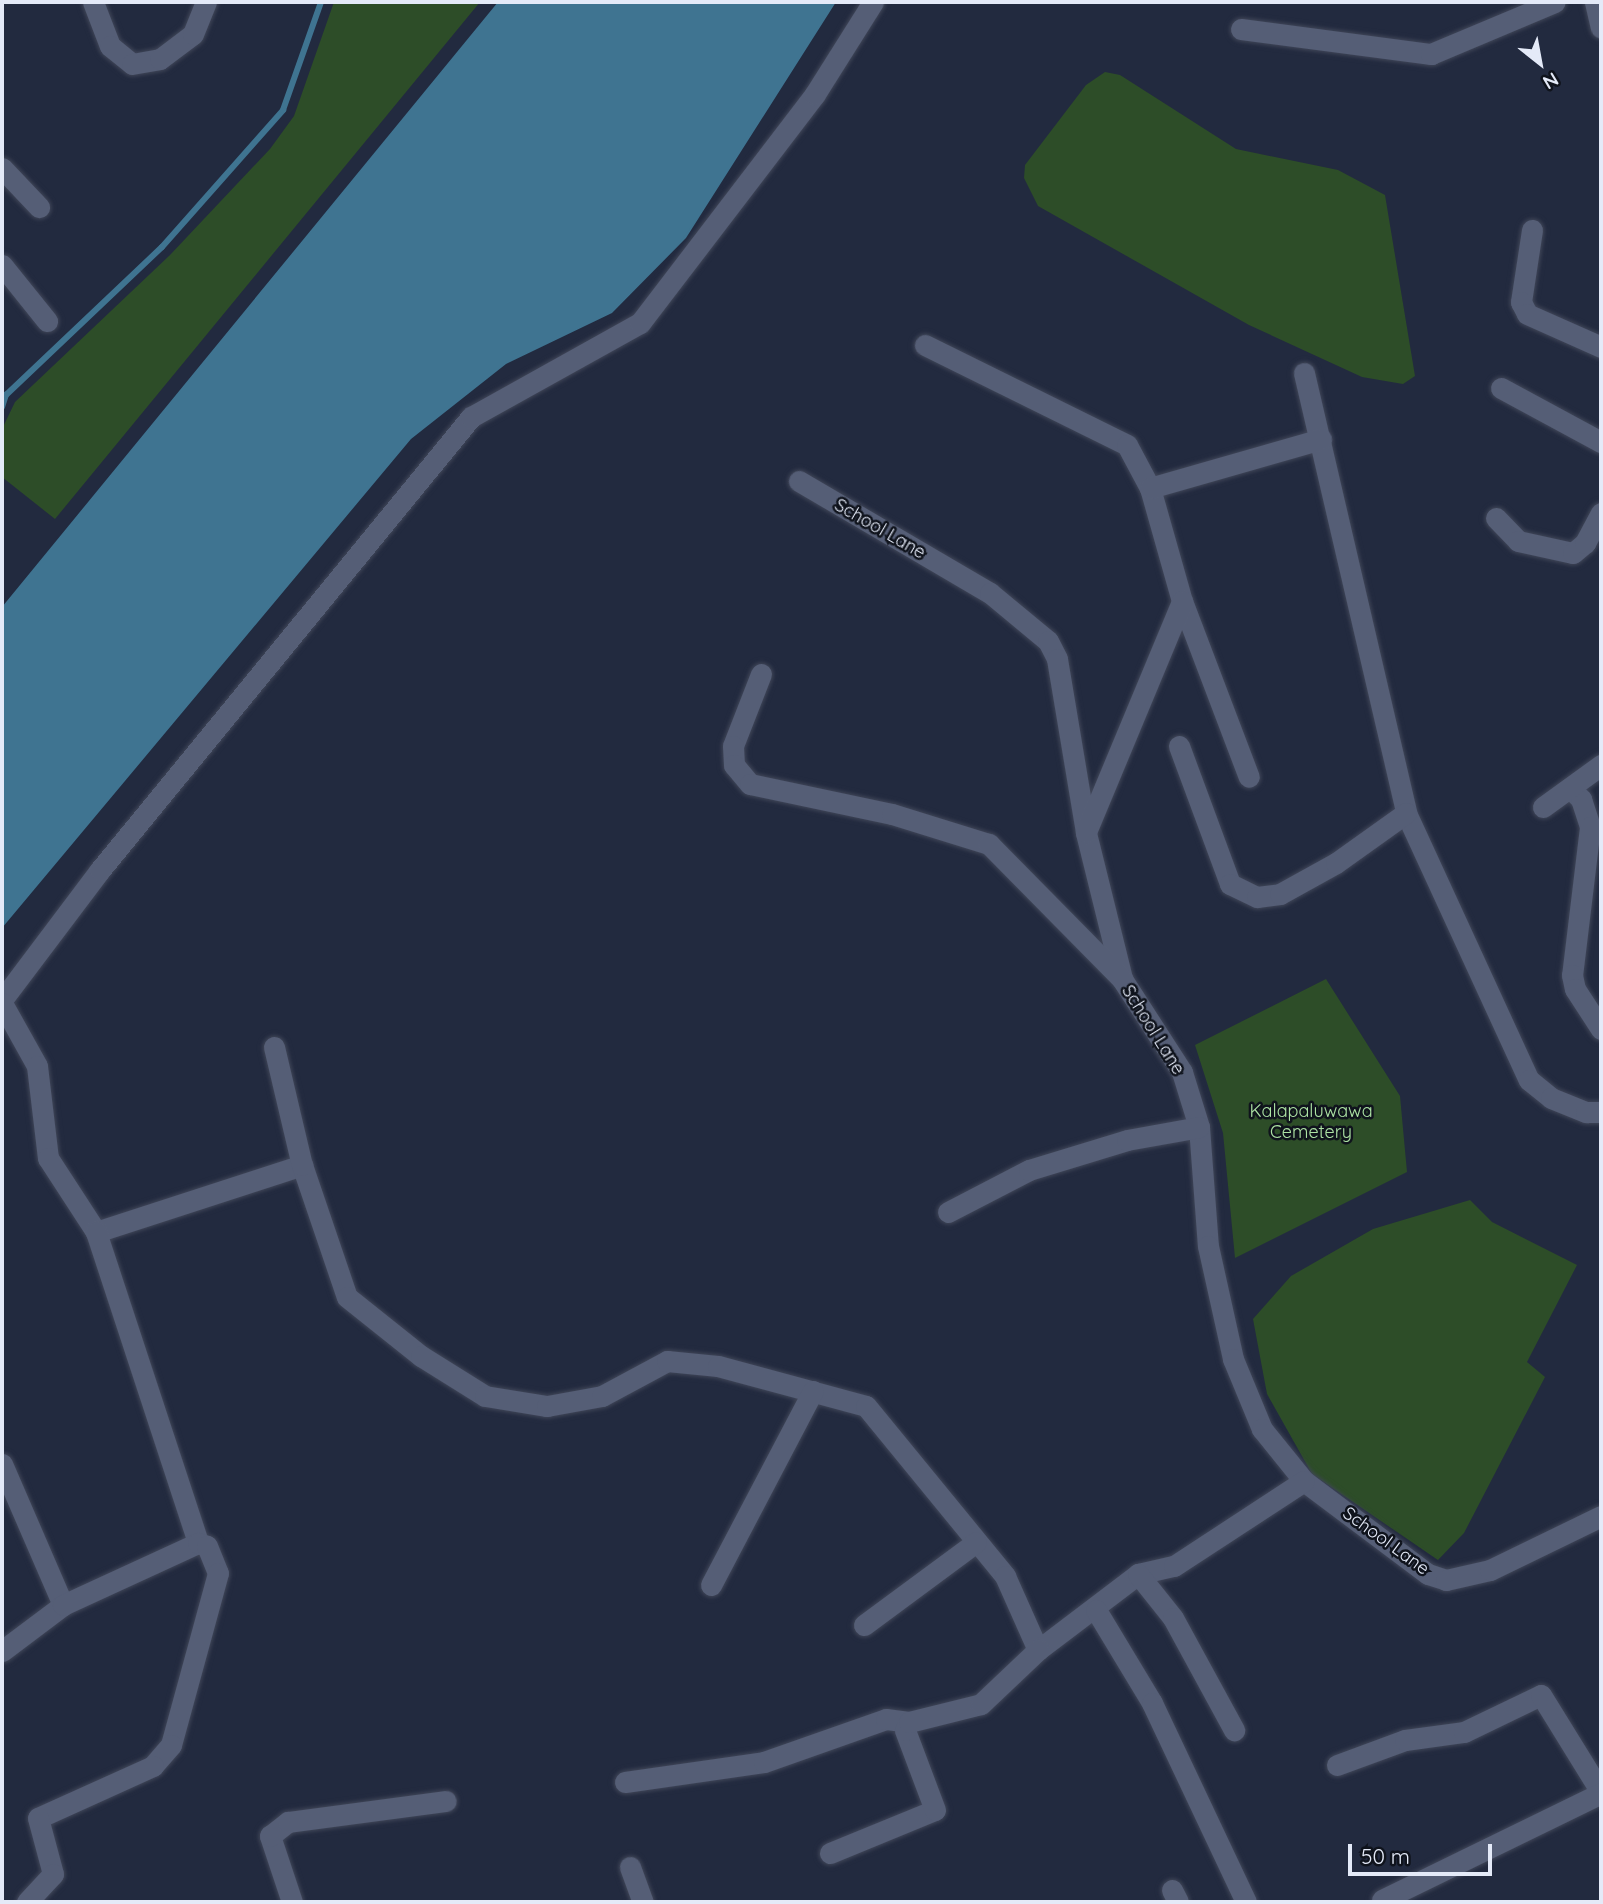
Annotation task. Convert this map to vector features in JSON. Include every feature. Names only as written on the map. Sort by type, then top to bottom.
[{"type":"street","points":[[93,2],[110,46],[132,64],[160,59],[193,34],[206,2]]},
{"type":"street","points":[[198,1543],[96,1232],[48,1158],[37,1066],[2,1001],[100,870],[471,417],[640,323],[815,94],[873,2]]},
{"type":"street","points":[[1241,29],[1431,54],[1555,2]]},
{"type":"street","points":[[1595,2],[1601,27]]},
{"type":"street","points":[[2,168],[39,207]]},
{"type":"street","points":[[1532,230],[1521,302],[1527,314],[1601,347]]},
{"type":"street","points":[[2,265],[47,321]]},
{"type":"street","points":[[925,345],[1127,445],[1150,488],[1182,601],[1250,777]]},
{"type":"street","points":[[1304,373],[1406,813],[1529,1080],[1551,1098],[1586,1112],[1601,1112]]},
{"type":"street","points":[[1501,388],[1601,442]]},
{"type":"street","points":[[1150,488],[1321,439]]},
{"type":"street","name":"School Lane","points":[[799,481],[990,593],[1048,641],[1057,659],[1086,833],[1122,979],[1182,1072],[1199,1127],[1208,1246],[1233,1359],[1262,1429],[1304,1481],[1428,1574],[1446,1580],[1490,1570],[1601,1516]]},
{"type":"street","points":[[1496,518],[1518,541],[1573,553],[1585,543],[1601,513]]},
{"type":"street","points":[[1086,833],[1182,601]]},
{"type":"street","points":[[761,674],[733,747],[734,765],[750,784],[892,814],[989,844],[1122,979]]},
{"type":"street","points":[[1179,746],[1230,884],[1257,897],[1280,894],[1336,863],[1406,813]]},
{"type":"street","points":[[1543,807],[1601,765]]},
{"type":"street","points":[[1570,788],[1581,799],[1590,827],[1572,975],[1574,989],[1601,1029]]},
{"type":"street","points":[[274,1047],[302,1165],[347,1297],[421,1356],[485,1396],[547,1406],[602,1396],[667,1361],[719,1366],[866,1406],[1004,1576],[1038,1650]]},
{"type":"street","points":[[948,1212],[1029,1170],[1127,1140],[1199,1127]]},
{"type":"street","points":[[96,1232],[302,1165]]},
{"type":"street","points":[[711,1585],[813,1391]]},
{"type":"street","points":[[2,1464],[63,1605]]},
{"type":"street","points":[[625,1782],[764,1762],[886,1719],[909,1722],[981,1704],[1038,1650],[1096,1610],[1138,1574],[1174,1566],[1304,1481]]},
{"type":"street","points":[[864,1625],[976,1542]]},
{"type":"street","points":[[2,1651],[63,1605],[198,1543],[207,1546],[218,1573],[171,1745],[153,1766],[38,1818],[53,1874],[27,1902]]},
{"type":"street","points":[[1138,1574],[1173,1618],[1234,1730]]},
{"type":"street","points":[[1096,1610],[1152,1703],[1246,1902]]},
{"type":"street","points":[[1337,1765],[1405,1740],[1464,1732],[1541,1695],[1601,1793],[1382,1900]]},
{"type":"street","points":[[830,1853],[935,1810],[905,1730],[909,1722]]},
{"type":"street","points":[[292,1902],[270,1836],[288,1822],[446,1801]]},
{"type":"street","points":[[630,1867],[643,1902]]},
{"type":"green space","points":[[334,2],[480,2],[55,519],[2,477],[2,429],[15,402],[170,255],[270,149],[294,116]]},
{"type":"green space","points":[[1105,72],[1120,75],[1236,149],[1338,170],[1385,195],[1415,376],[1403,384],[1362,377],[1249,325],[1038,206],[1024,178],[1025,165],[1086,85]]},
{"type":"green space","name":"Kalapaluwawa Cemetery","points":[[1326,979],[1400,1096],[1407,1172],[1235,1258],[1223,1133],[1195,1045]]},
{"type":"green space","points":[[1470,1200],[1492,1222],[1577,1265],[1527,1362],[1545,1377],[1464,1533],[1438,1560],[1312,1474],[1267,1394],[1253,1319],[1291,1276],[1373,1229]]},
{"type":"water","points":[[498,2],[836,2],[686,238],[612,313],[506,364],[411,439],[2,928],[2,607]]},
{"type":"waterway","points":[[2,407],[6,395],[162,247],[283,110],[321,2]]}]
